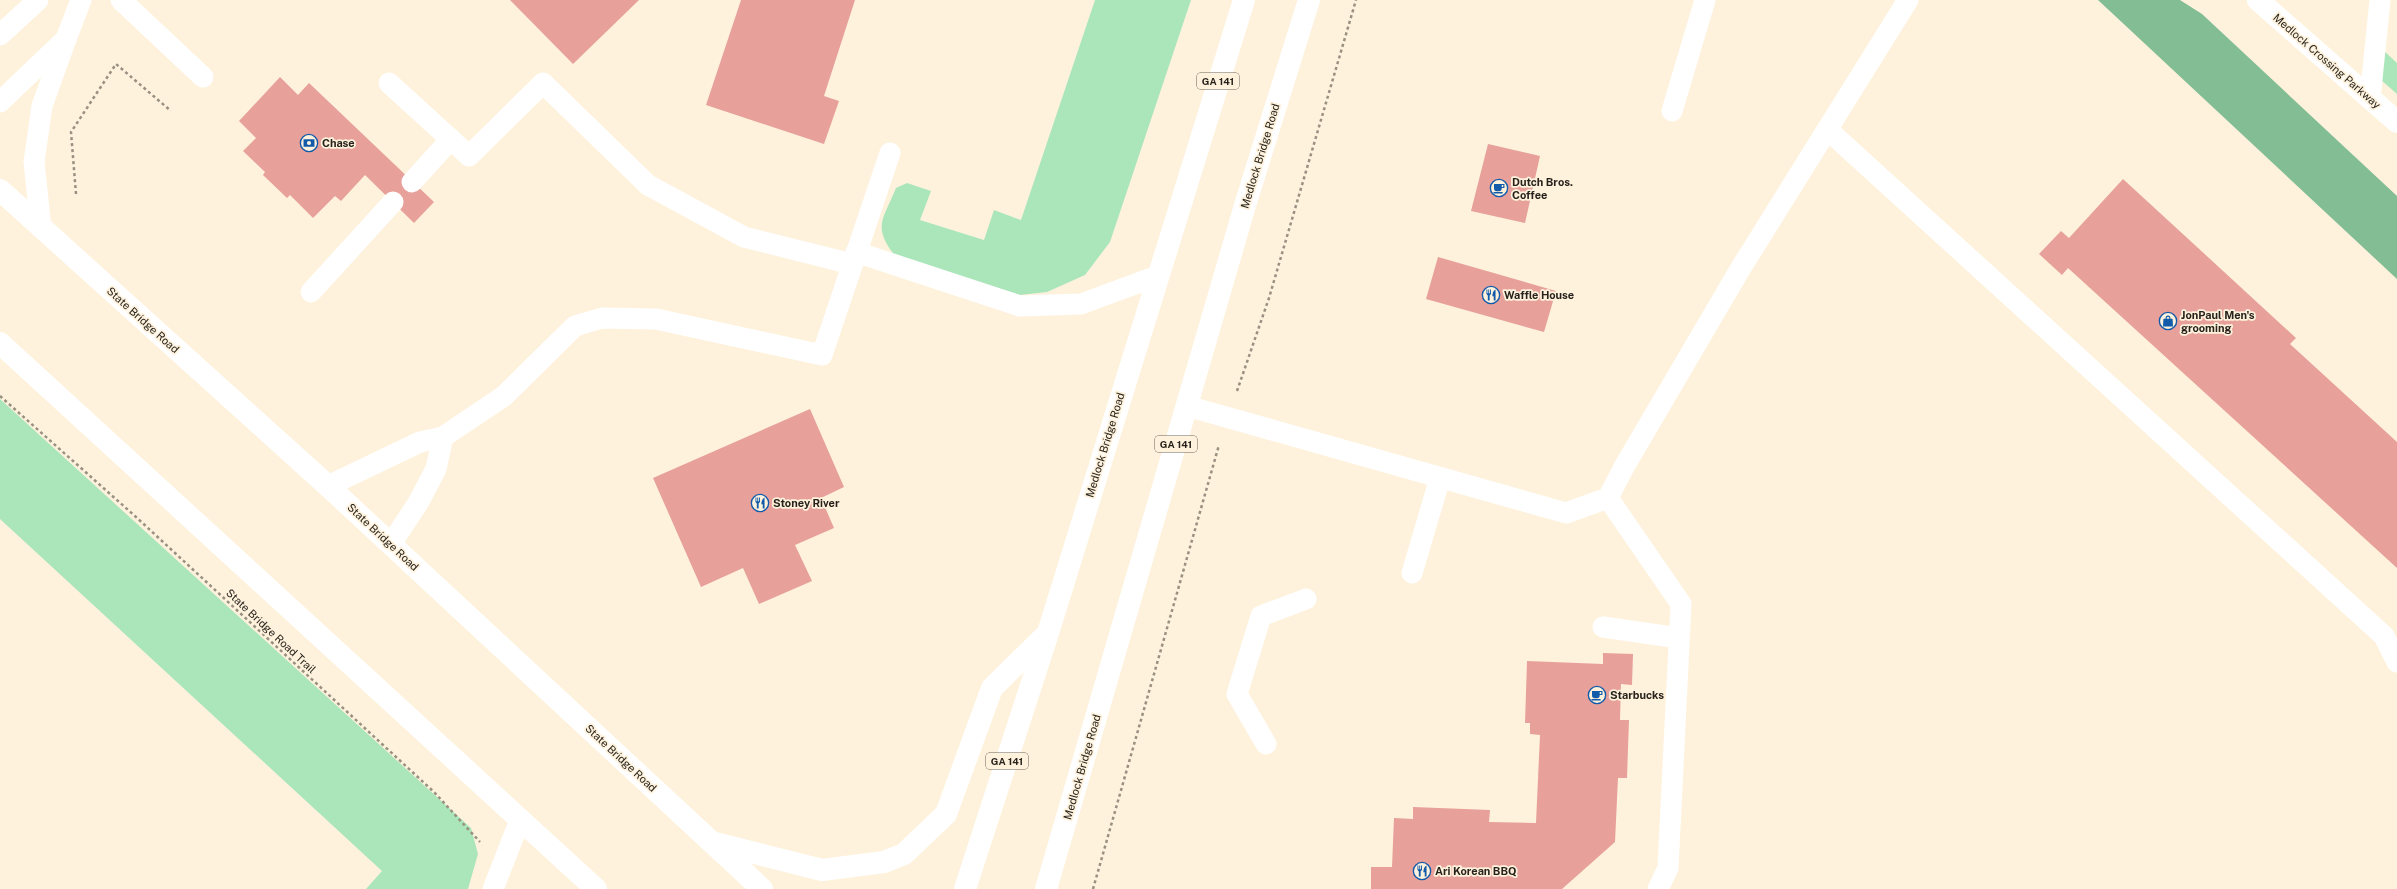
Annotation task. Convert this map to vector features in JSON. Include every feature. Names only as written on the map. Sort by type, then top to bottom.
[{"type":"main road","name":"Medlock Bridge Road","points":[[965,889],[1048,633],[1157,276],[1244,0]]},
{"type":"main road","name":"Medlock Bridge Road","points":[[1046,889],[1246,202],[1310,0]]},
{"type":"main road","name":"Medlock Crossing Parkway","points":[[2258,0],[2397,122]]},
{"type":"main road","name":"State Bridge Road","points":[[0,190],[328,486],[762,889]]},
{"type":"main road","points":[[0,343],[596,889]]},
{"type":"main road","points":[[712,842],[822,870],[884,862],[904,854],[946,814],[992,688],[1048,633]]},
{"type":"lane","points":[[0,35],[38,0]]},
{"type":"lane","points":[[41,228],[34,168],[42,106],[81,0]]},
{"type":"lane","points":[[121,0],[203,77]]},
{"type":"lane","points":[[1672,111],[1705,0]]},
{"type":"lane","points":[[1187,406],[1566,513],[1608,498],[1624,467],[1739,272],[1908,0]]},
{"type":"lane","points":[[2370,99],[2380,0]]},
{"type":"lane","points":[[0,102],[66,39]]},
{"type":"lane","points":[[389,83],[469,156],[543,83],[648,185],[744,237],[854,258],[1020,306],[1081,304],[1157,276]]},
{"type":"lane","points":[[1828,130],[2384,636],[2397,662]]},
{"type":"lane","points":[[412,182],[451,139]]},
{"type":"lane","points":[[328,486],[420,442],[443,437],[504,396],[575,326],[602,318],[656,319],[822,355],[890,153]]},
{"type":"lane","points":[[311,292],[392,202]]},
{"type":"lane","points":[[391,544],[418,503],[436,469],[443,437]]},
{"type":"lane","points":[[1412,573],[1440,478]]},
{"type":"lane","points":[[1608,498],[1681,604],[1668,868],[1658,889]]},
{"type":"lane","points":[[1266,744],[1237,694],[1261,616],[1306,599]]},
{"type":"lane","points":[[1604,628],[1679,638]]},
{"type":"lane","points":[[493,889],[520,820]]},
{"type":"path","points":[[76,194],[71,132],[116,64],[172,111]]},
{"type":"path","name":"State Bridge Road Trail","points":[[0,396],[136,517],[434,792],[502,866]]},
{"type":"green space","points":[[1095,0],[1191,0],[1110,242],[1085,275],[1047,292],[1020,295],[895,256],[884,237],[882,223],[896,188],[907,183],[931,191],[920,220],[984,240],[994,210],[1021,220]]},
{"type":"green space","points":[[2098,0],[2180,0],[2202,14],[2397,196],[2397,279]]},
{"type":"green space","points":[[2383,50],[2397,63],[2397,94],[2381,80]]},
{"type":"green space","points":[[0,399],[471,828],[478,854],[468,889],[366,889],[382,871],[0,519]]},
{"type":"building","points":[[510,0],[639,0],[573,64]]},
{"type":"building","points":[[741,0],[855,0],[824,96],[839,101],[824,144],[706,105]]},
{"type":"building","points":[[280,77],[298,95],[309,83],[434,202],[414,223],[365,175],[341,201],[335,196],[313,218],[290,195],[287,198],[263,175],[265,172],[243,151],[256,138],[239,121]]},
{"type":"building","points":[[1488,144],[1540,156],[1525,223],[1471,211]]},
{"type":"building","points":[[2123,179],[2296,338],[2290,344],[2397,442],[2397,568],[2068,268],[2062,275],[2039,254],[2061,231],[2069,238]]},
{"type":"building","name":"Waffle House","points":[[1438,257],[1556,291],[1544,332],[1426,299]]},
{"type":"building","points":[[810,409],[844,487],[821,498],[834,528],[795,545],[812,581],[759,604],[743,568],[701,587],[653,478]]},
{"type":"building","points":[[1603,653],[1633,654],[1632,685],[1621,684],[1620,720],[1629,720],[1627,778],[1618,778],[1615,842],[1562,889],[1371,889],[1371,867],[1392,867],[1394,818],[1413,819],[1413,807],[1490,810],[1489,822],[1536,823],[1540,735],[1530,734],[1530,723],[1525,723],[1527,661],[1603,664]]},
{"type":"place","name":"Chase","points":[[309,143]]},
{"type":"place","name":"Dutch Bros. Coffee","points":[[1499,188]]},
{"type":"place","name":"Waffle House","points":[[1491,295]]},
{"type":"place","name":"JonPaul Men's grooming","points":[[2168,321]]},
{"type":"place","name":"Stoney River","points":[[760,503]]},
{"type":"place","name":"Starbucks","points":[[1597,695]]},
{"type":"place","name":"Ari Korean BBQ","points":[[1422,871]]}]
